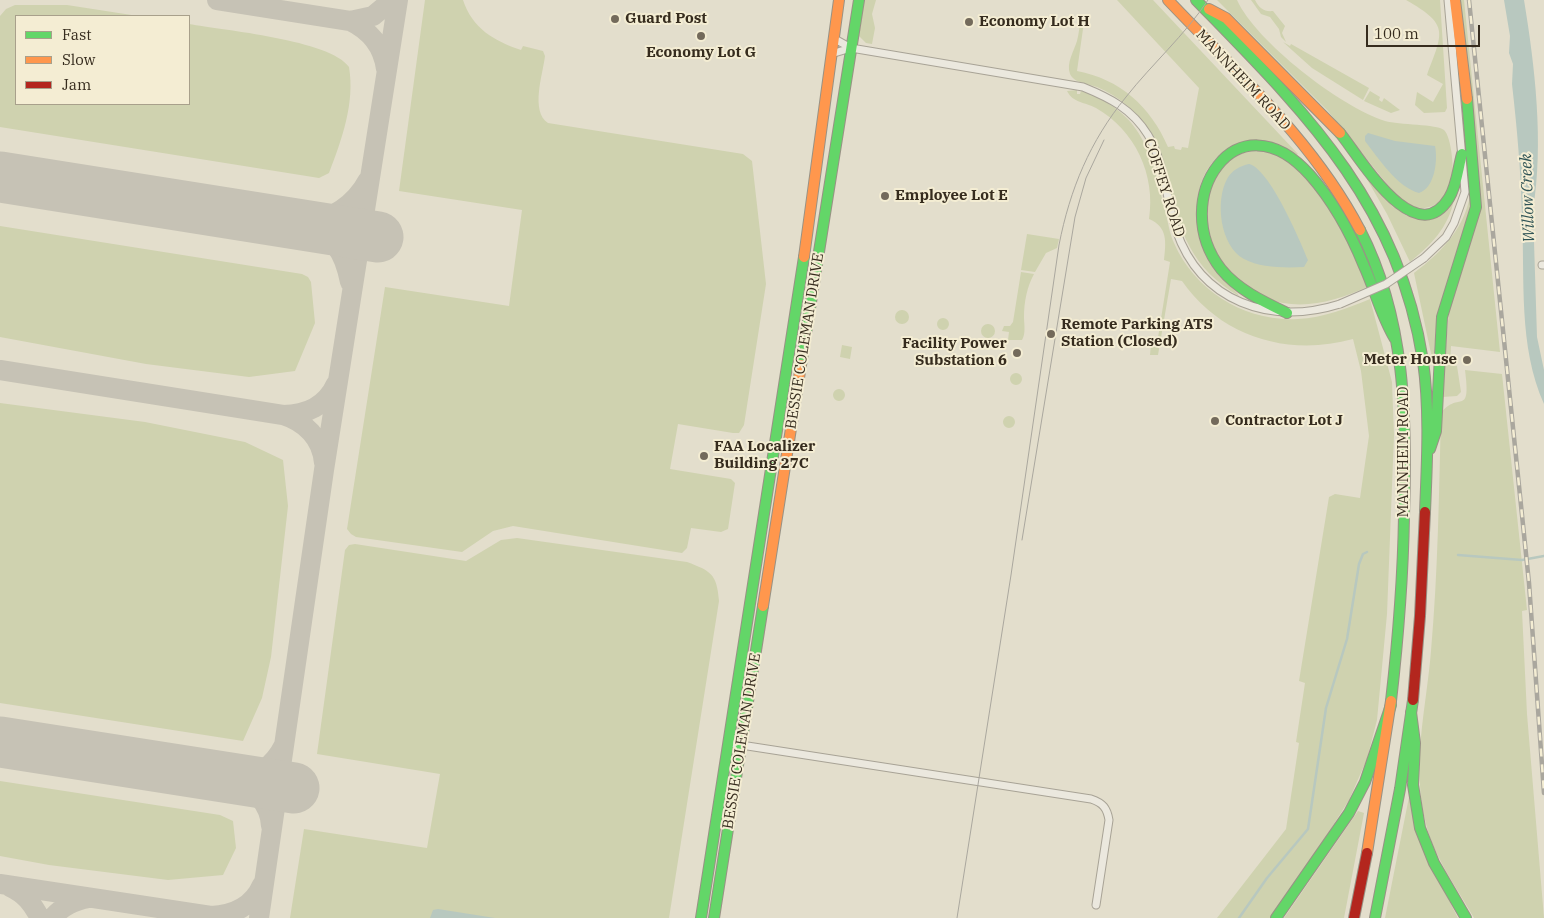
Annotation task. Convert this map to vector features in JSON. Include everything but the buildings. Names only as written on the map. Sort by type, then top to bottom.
[{"type":"main road","name":"BESSIE COLEMAN DRIVE","points":[[701,918],[815,184],[839,0]]},
{"type":"main road","name":"BESSIE COLEMAN DRIVE","points":[[714,918],[859,0]]},
{"type":"main road","name":"MANNHEIM ROAD","points":[[1168,0],[1297,137],[1333,183],[1363,237],[1377,270],[1390,306],[1400,346],[1407,418],[1402,588],[1391,705],[1354,918]]},
{"type":"main road","points":[[1427,459],[1436,431],[1442,317],[1476,207],[1468,111],[1455,0]]},
{"type":"main road","name":"MANNHEIM ROAD","points":[[1198,2],[1324,137],[1357,184],[1383,232],[1404,284],[1420,349],[1427,415],[1424,574],[1411,712],[1376,918]]},
{"type":"main road","points":[[1198,2],[1226,18],[1332,123],[1392,199],[1405,210],[1418,214],[1429,213],[1444,204],[1454,191],[1462,154]]},
{"type":"main road","points":[[1287,313],[1253,298],[1231,281],[1216,260],[1205,235],[1202,211],[1208,178],[1218,162],[1239,148],[1259,145],[1279,149],[1290,156],[1307,172],[1338,214],[1360,257],[1384,322],[1400,346]]},
{"type":"main road","points":[[1276,918],[1326,849],[1349,813],[1365,782],[1391,705]]},
{"type":"main road","points":[[1411,712],[1415,743],[1413,785],[1420,828],[1434,863],[1466,918]]},
{"type":"street","name":"COFFEY ROAD","points":[[833,38],[851,48],[1083,86],[1110,98],[1135,117],[1149,136],[1157,157],[1176,229],[1184,248],[1196,268],[1209,282],[1239,303],[1265,310],[1287,313],[1312,311],[1340,304],[1386,284],[1424,258],[1446,237],[1460,210],[1465,192],[1448,0]]},
{"type":"street","name":"COFFEY ROAD","points":[[831,54],[851,48]]},
{"type":"street","points":[[728,743],[1091,799],[1099,802],[1107,809],[1109,820],[1096,904]]},
{"type":"green space","points":[[425,0],[463,0],[467,10],[478,26],[493,38],[521,50],[523,46],[543,51],[545,56],[540,82],[539,101],[540,110],[548,123],[743,154],[752,161],[766,284],[744,425],[739,433],[733,433],[678,424],[670,469],[731,479],[735,483],[728,529],[721,532],[691,528],[687,548],[682,553],[513,526],[493,531],[462,552],[356,537],[347,529],[385,287],[509,306],[522,210],[399,191]]},
{"type":"green space","points":[[864,0],[876,0],[872,14],[875,28],[872,44],[866,43],[859,36]]},
{"type":"green space","points":[[1117,0],[1153,0],[1298,154],[1296,156],[1276,145],[1257,141],[1239,144],[1223,153],[1210,166],[1201,183],[1197,203],[1199,225],[1205,246],[1210,259],[1221,277],[1239,296],[1209,273],[1190,247],[1177,216],[1159,150],[1141,119],[1121,100],[1097,87],[1078,81],[1070,74],[1070,61],[1077,41],[1081,15],[1085,15],[1077,71],[1107,81],[1132,97],[1153,119],[1168,147],[1174,146],[1175,149],[1181,150],[1182,147],[1188,148],[1199,88]]},
{"type":"green space","points":[[1217,0],[1237,0],[1247,17],[1281,53],[1324,88],[1346,102],[1367,114],[1385,121],[1444,130],[1451,148],[1453,174],[1451,185],[1442,199],[1430,207],[1420,208],[1409,205],[1399,199],[1328,111]]},
{"type":"green space","points":[[1251,0],[1255,0],[1264,10],[1273,11],[1285,26],[1282,33],[1286,42],[1281,37],[1279,29],[1270,17],[1261,14]]},
{"type":"green space","points":[[1406,0],[1440,0],[1447,108],[1445,112],[1424,113],[1415,105],[1417,92],[1433,102],[1443,84],[1427,75],[1437,49],[1439,31],[1436,23],[1430,16]]},
{"type":"green space","points":[[1457,0],[1464,0],[1500,352],[1451,346],[1450,365],[1457,366],[1461,392],[1457,396],[1442,397],[1449,309],[1480,211]]},
{"type":"green space","points":[[15,5],[67,5],[132,15],[15,15],[15,105],[190,105],[190,24],[299,43],[338,58],[349,67],[349,107],[343,134],[329,173],[319,178],[0,127],[0,16],[6,9]]},
{"type":"green space","points":[[1283,42],[1290,46],[1291,44],[1369,88],[1363,100],[1312,68]]},
{"type":"green space","points":[[1077,90],[1077,94],[1080,94],[1081,91],[1102,100],[1118,110],[1141,137],[1155,170],[1174,243],[1183,260],[1208,289],[1241,309],[1278,319],[1317,317],[1370,299],[1392,382],[1394,435],[1387,614],[1377,720],[1367,759],[1349,800],[1270,918],[1217,918],[1286,829],[1299,743],[1296,742],[1305,683],[1299,681],[1329,497],[1335,494],[1360,498],[1369,436],[1361,371],[1353,339],[1329,344],[1304,345],[1258,338],[1236,329],[1216,316],[1198,300],[1182,281],[1171,279],[1158,355],[1150,355],[1151,344],[1157,344],[1170,262],[1164,260],[1165,241],[1163,231],[1160,226],[1149,219],[1150,202],[1146,170],[1132,141],[1110,117],[1096,108],[1076,100],[1067,91]]},
{"type":"green space","points":[[1370,91],[1380,97],[1379,100],[1382,102],[1384,98],[1400,110],[1391,113],[1364,101]]},
{"type":"green space","points":[[1257,150],[1277,155],[1295,167],[1311,183],[1339,225],[1367,287],[1326,301],[1305,304],[1283,303],[1266,298],[1250,289],[1236,278],[1224,264],[1215,248],[1209,231],[1207,213],[1209,195],[1215,179],[1225,165],[1239,155]]},
{"type":"green space","points":[[1366,172],[1392,206],[1407,216],[1448,207],[1454,200],[1448,219],[1438,235],[1410,262],[1387,214],[1364,174]]},
{"type":"green space","points":[[1471,190],[1474,190],[1470,219],[1437,318],[1433,363],[1414,273],[1452,237],[1464,215]]},
{"type":"green space","points":[[0,226],[302,274],[308,277],[311,282],[315,323],[295,371],[249,377],[146,364],[0,337]]},
{"type":"green space","points":[[1027,234],[1059,239],[1057,248],[1046,253],[1035,272],[1021,270]]},
{"type":"green space","points":[[1021,272],[1034,274],[1025,300],[1024,334],[1022,340],[1008,340],[1009,332],[1002,331],[1004,326],[1010,326],[1013,322]]},
{"type":"green space","points":[[899,310],[905,310],[909,317],[905,324],[899,324],[895,320],[895,314]]},
{"type":"green space","points":[[945,318],[948,319],[948,329],[941,330],[938,329],[937,322],[938,319]]},
{"type":"green space","points":[[985,324],[991,324],[995,331],[991,338],[985,338],[981,334],[981,328]]},
{"type":"green space","points":[[842,345],[852,347],[850,359],[840,357]]},
{"type":"green space","points":[[1465,370],[1502,374],[1527,610],[1522,611],[1527,714],[1544,918],[1474,918],[1434,848],[1426,824],[1422,802],[1420,780],[1421,738],[1431,651],[1435,592],[1441,413],[1453,403],[1465,399]]},
{"type":"green space","points":[[1014,373],[1018,373],[1022,379],[1018,385],[1014,385],[1010,381],[1010,377]]},
{"type":"green space","points":[[837,389],[841,389],[845,395],[841,401],[837,401],[833,397],[833,393]]},
{"type":"green space","points":[[0,403],[145,422],[245,442],[283,460],[288,506],[271,657],[262,698],[243,741],[0,703]]},
{"type":"green space","points":[[1011,416],[1014,417],[1014,427],[1007,428],[1004,427],[1003,420],[1004,417]]},
{"type":"green space","points":[[517,538],[687,562],[707,571],[717,585],[719,601],[669,918],[290,918],[304,829],[427,848],[440,774],[317,754],[345,550],[349,545],[355,544],[466,561],[501,540]]},
{"type":"green space","points":[[0,781],[220,815],[233,821],[236,848],[223,875],[168,880],[49,865],[0,856]]},
{"type":"green space","points":[[1409,797],[1423,844],[1458,918],[1385,918]]},
{"type":"green space","points":[[1358,811],[1364,813],[1344,918],[1284,918]]},
{"type":"water","name":"Willow Creek","points":[[1504,0],[1524,0],[1535,78],[1538,158],[1533,210],[1537,337],[1544,370],[1544,404],[1536,382],[1526,336],[1521,183],[1512,84],[1513,64],[1509,53],[1510,36]]},
{"type":"water","points":[[1368,133],[1395,141],[1435,146],[1434,173],[1429,186],[1419,193],[1411,190],[1396,179],[1365,141],[1365,136]]},
{"type":"water","points":[[1249,164],[1257,168],[1266,178],[1283,206],[1308,260],[1304,267],[1265,266],[1251,262],[1236,253],[1230,244],[1222,222],[1221,199],[1223,188],[1231,173],[1239,167]]},
{"type":"water","points":[[438,909],[495,918],[430,918],[433,910]]},
{"type":"waterway","points":[[1239,918],[1267,878],[1308,829],[1326,708],[1347,639],[1359,564],[1363,554],[1367,552]]},
{"type":"waterway","points":[[1458,555],[1522,560],[1544,556]]},
{"type":"taxiway","points":[[217,0],[350,21],[373,16],[392,0]]},
{"type":"taxiway","points":[[259,918],[324,470],[398,0]]},
{"type":"taxiway","points":[[350,21],[363,29],[374,40],[382,53],[386,69]]},
{"type":"taxiway","points":[[350,282],[341,253],[331,241],[306,225],[334,214],[349,204],[368,180]]},
{"type":"taxiway","points":[[0,370],[283,415]]},
{"type":"taxiway","points":[[324,463],[320,446],[311,432],[298,422],[283,415],[300,413],[314,408],[327,398],[336,384]]},
{"type":"taxiway","points":[[235,778],[251,775],[264,769],[275,759],[284,745]]},
{"type":"taxiway","points":[[235,778],[260,798],[268,810],[271,826]]},
{"type":"taxiway","points":[[0,884],[211,916],[227,914],[248,904],[262,885]]},
{"type":"taxiway","points":[[10,887],[28,899],[40,918]]},
{"type":"taxiway","points":[[52,918],[69,905],[89,898]]},
{"type":"runway","points":[[0,177],[378,237]]},
{"type":"runway","points":[[0,742],[294,788]]},
{"type":"tram line","points":[[957,918],[1011,575],[1059,245],[1069,204],[1083,166],[1113,114],[1208,0]]},
{"type":"tram line","points":[[1022,540],[1075,217],[1086,178],[1104,140]]},
{"type":"railway","points":[[1469,0],[1529,583],[1544,793]]},
{"type":"traffic: fast","points":[[801,365],[859,0]]},
{"type":"traffic: fast","points":[[1196,0],[1273,80],[1308,120],[1340,162],[1368,205],[1392,253],[1410,304],[1423,361],[1427,418],[1425,512]]},
{"type":"traffic: fast","points":[[1430,449],[1436,431],[1442,317],[1476,207],[1467,99]]},
{"type":"traffic: fast","points":[[1340,133],[1389,195],[1405,208],[1420,214],[1435,212],[1449,198],[1456,182],[1462,154]]},
{"type":"traffic: fast","points":[[1287,313],[1252,295],[1235,283],[1221,269],[1206,242],[1202,214],[1206,187],[1218,165],[1236,151],[1258,145],[1283,153],[1310,175],[1334,207],[1359,254],[1395,339]]},
{"type":"traffic: fast","points":[[1360,230],[1387,298],[1395,334],[1404,406],[1403,562],[1391,701]]},
{"type":"traffic: fast","points":[[701,918],[804,257]]},
{"type":"traffic: fast","points":[[714,918],[763,606]]},
{"type":"traffic: fast","points":[[1375,918],[1400,789],[1413,700]]},
{"type":"traffic: fast","points":[[1276,918],[1349,813],[1365,782],[1391,705]]},
{"type":"traffic: fast","points":[[1411,712],[1415,743],[1413,785],[1420,828],[1434,863],[1466,918]]},
{"type":"traffic: slow","points":[[804,257],[839,0]]},
{"type":"traffic: slow","points":[[1168,0],[1247,81],[1297,137],[1320,166],[1360,230]]},
{"type":"traffic: slow","points":[[1455,0],[1467,99]]},
{"type":"traffic: slow","points":[[1209,9],[1226,18],[1340,133]]},
{"type":"traffic: slow","points":[[763,606],[801,365]]},
{"type":"traffic: slow","points":[[1367,853],[1391,701]]},
{"type":"traffic: jam","points":[[1413,700],[1420,616],[1425,512]]},
{"type":"traffic: jam","points":[[1354,918],[1367,853]]},
{"type":"place","name":"Guard Post","points":[[615,19]]},
{"type":"place","name":"Economy Lot H","points":[[969,22]]},
{"type":"place","name":"Economy Lot G","points":[[701,36]]},
{"type":"place","name":"Employee Lot E","points":[[885,196]]},
{"type":"place","name":"Remote Parking ATS Station (Closed)","points":[[1051,334]]},
{"type":"place","name":"Facility Power Substation 6","points":[[1017,353]]},
{"type":"place","name":"Meter House","points":[[1467,360]]},
{"type":"place","name":"Contractor Lot J","points":[[1215,421]]},
{"type":"place","name":"FAA Localizer Building 27C","points":[[704,456]]}]
